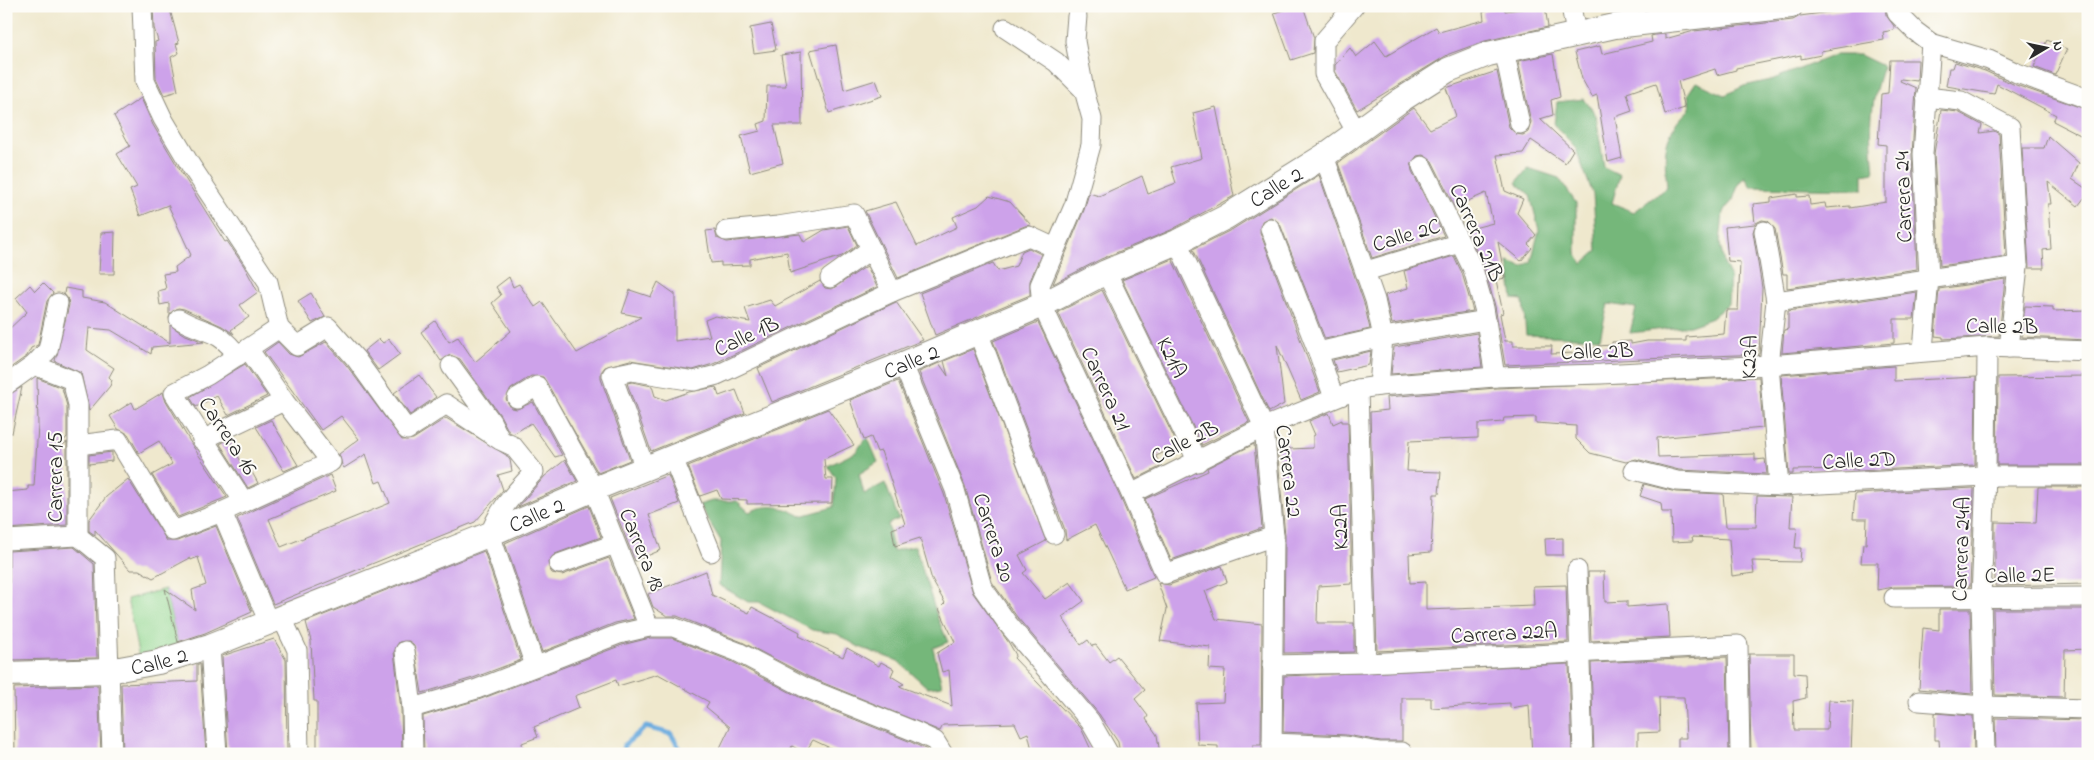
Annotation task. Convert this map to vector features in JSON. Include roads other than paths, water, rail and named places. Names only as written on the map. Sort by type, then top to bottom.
[{"type":"street","points":[[142,6],[144,81],[163,119],[268,282],[279,328],[297,346],[328,327],[356,359],[407,430],[446,404],[512,446],[534,472],[504,505],[496,517],[490,534],[535,666]]},
{"type":"street","points":[[1354,6],[1324,41],[1324,74],[1357,132]]},
{"type":"street","points":[[1571,6],[1576,34]]},
{"type":"street","name":"Calle 2","points":[[6,674],[109,671],[158,662],[210,646],[490,534],[594,489],[903,364],[1042,305],[1106,272],[1177,242],[1226,216],[1324,156],[1448,70],[1488,54],[1615,26],[1790,6]]},
{"type":"street","points":[[1896,6],[1897,13],[1915,31],[1931,43],[1989,60],[2017,73],[2088,99]]},
{"type":"street","points":[[1042,305],[1040,285],[1074,206],[1091,145],[1092,119],[1084,90],[1075,41],[1076,16]]},
{"type":"street","points":[[1005,28],[1056,62],[1084,90]]},
{"type":"street","name":"Carrera 24","points":[[1924,350],[1929,278],[1923,154],[1931,43]]},
{"type":"street","points":[[1504,50],[1520,124]]},
{"type":"street","points":[[1926,96],[1961,101],[2010,128],[2018,266],[2009,348]]},
{"type":"street","points":[[1324,156],[1366,271],[1383,337],[1379,386]]},
{"type":"street","name":"Carrera 21B","points":[[1422,166],[1472,269],[1486,320],[1495,377]]},
{"type":"street","points":[[726,231],[778,226],[854,214],[892,292],[1029,236],[1055,248]]},
{"type":"street","points":[[1270,228],[1334,398]]},
{"type":"street","name":"K23A","points":[[1764,231],[1776,301],[1769,365],[1779,486]]},
{"type":"street","name":"Carrera 22","points":[[1177,242],[1264,426],[1274,536],[1272,749]]},
{"type":"street","name":"Calle 2C","points":[[1366,271],[1460,243]]},
{"type":"street","points":[[830,278],[871,249]]},
{"type":"street","points":[[1776,301],[2018,266]]},
{"type":"street","name":"K21A","points":[[1106,272],[1198,462]]},
{"type":"street","name":"Calle 1B","points":[[645,469],[612,374],[632,371],[694,381],[717,375],[892,292]]},
{"type":"street","points":[[6,385],[34,365],[48,350],[58,303]]},
{"type":"street","name":"Carrera 21","points":[[1042,305],[1131,494],[1165,574],[1274,536]]},
{"type":"street","points":[[78,445],[118,440],[173,531],[222,512],[331,462],[284,401],[243,353],[232,347],[214,332],[189,325],[179,319]]},
{"type":"street","points":[[1318,352],[1383,337],[1486,320]]},
{"type":"street","points":[[243,353],[279,328]]},
{"type":"street","points":[[978,332],[1054,534]]},
{"type":"street","name":"Calle 2B","points":[[1131,494],[1198,462],[1264,426],[1334,398],[1358,390],[1379,386],[1495,377],[1602,374],[1769,365],[1924,350],[1987,347],[2088,351]]},
{"type":"street","name":"Carrera 24A","points":[[1985,754],[1981,598],[1986,476],[1987,347]]},
{"type":"street","name":"Carrera 16","points":[[243,353],[174,393],[202,440],[244,502]]},
{"type":"street","name":"Carrera 20","points":[[903,364],[955,490],[982,587],[1008,624],[1090,721],[1109,754]]},
{"type":"street","name":"Carrera 15","points":[[34,365],[72,380],[78,405],[78,536],[105,558],[112,754]]},
{"type":"street","points":[[451,366],[490,420],[500,440]]},
{"type":"street","name":"Carrera 18","points":[[517,398],[537,386],[594,489],[649,628]]},
{"type":"street","name":"K22A","points":[[1358,390],[1366,663]]},
{"type":"street","points":[[202,440],[284,401]]},
{"type":"street","points":[[673,458],[711,552]]},
{"type":"street","name":"Calle 2D","points":[[1634,470],[1677,481],[1779,486],[1986,476],[2088,476]]},
{"type":"street","points":[[222,512],[275,620],[297,650],[299,754]]},
{"type":"street","points":[[6,540],[78,536]]},
{"type":"street","points":[[559,564],[615,544]]},
{"type":"street","points":[[1577,570],[1583,754]]},
{"type":"street","name":"Calle 2E","points":[[1894,598],[2088,597]]},
{"type":"street","points":[[412,708],[477,689],[619,634],[649,628],[673,627],[738,652],[804,687],[935,741],[943,754]]},
{"type":"street","name":"Carrera 22A","points":[[1272,665],[1366,663],[1738,645],[1740,754]]},
{"type":"street","points":[[210,646],[218,754]]},
{"type":"street","points":[[405,651],[412,708],[413,754]]},
{"type":"street","points":[[1919,701],[1984,706],[2088,709]]},
{"type":"street","points":[[1272,749],[1345,746],[1380,752],[1402,752]]},
{"type":"waterway","points":[[622,754],[624,745],[646,727],[671,734],[683,754]]}]
